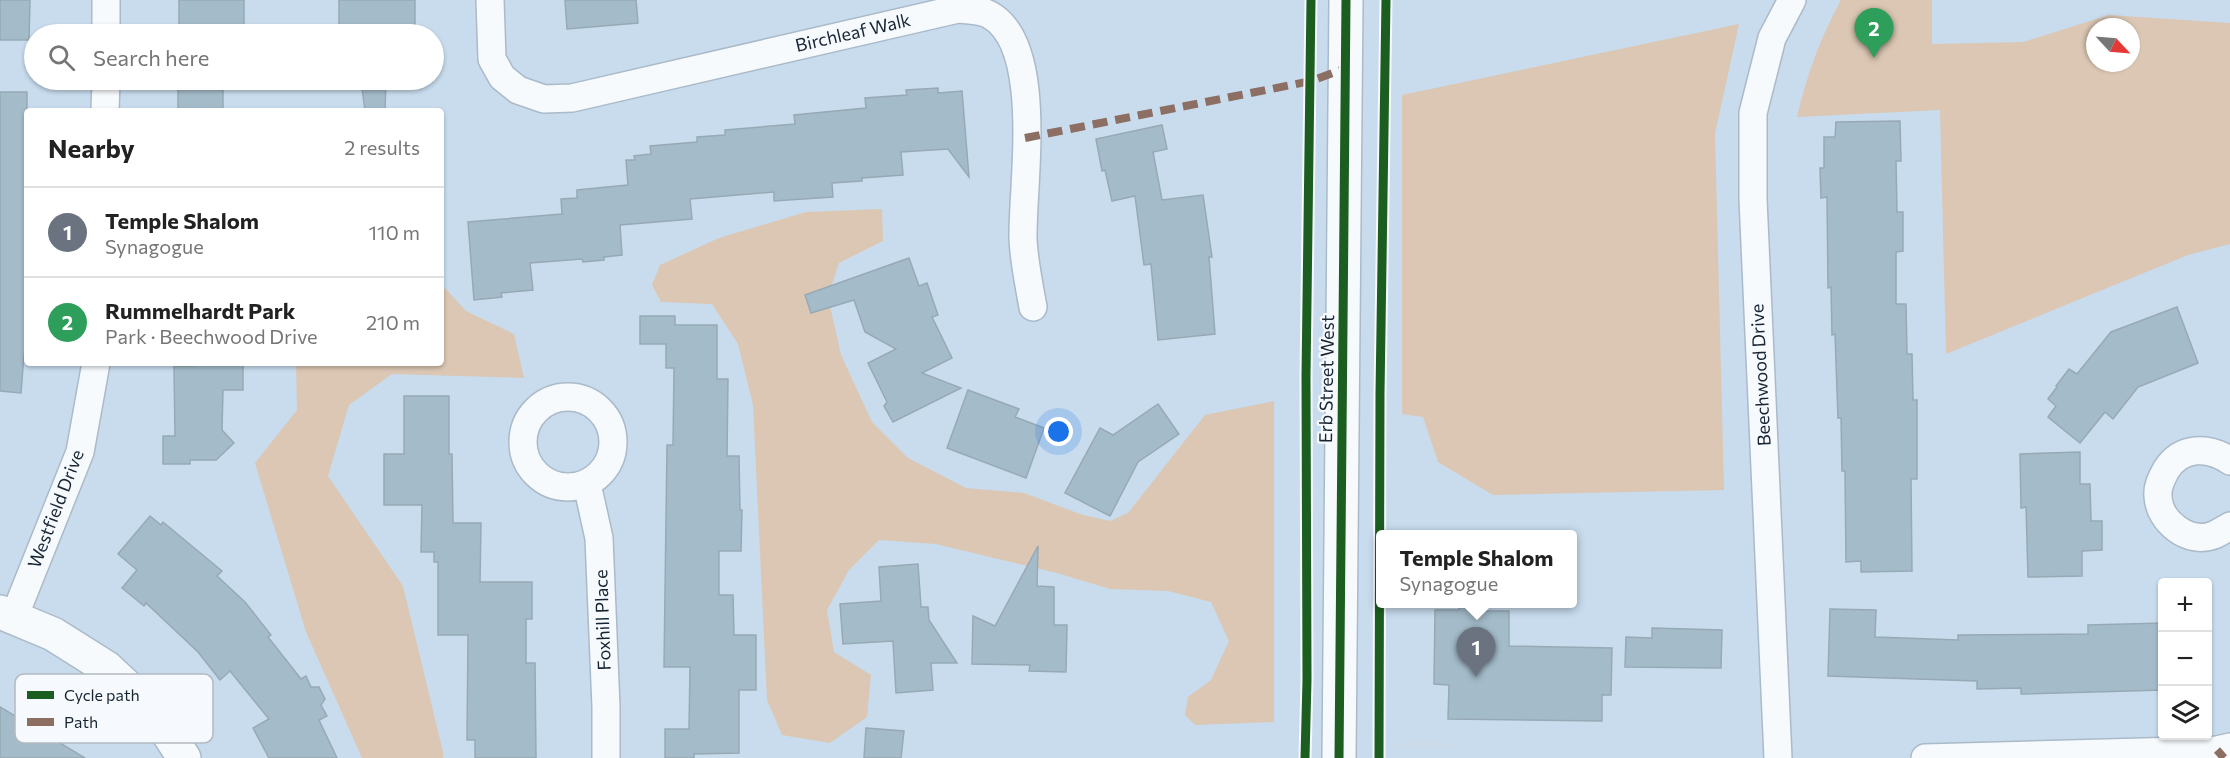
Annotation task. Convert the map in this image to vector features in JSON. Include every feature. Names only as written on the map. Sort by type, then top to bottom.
[{"type":"main road","name":"Erb Street West","points":[[1339,758],[1346,0]]},
{"type":"main road","points":[[7,615],[53,634],[113,674]]},
{"type":"main road","points":[[174,743],[184,758]]},
{"type":"street","points":[[106,0],[106,24]]},
{"type":"street","name":"Birchleaf Walk","points":[[490,0],[492,59],[502,77],[518,90],[544,99],[572,98],[958,9],[990,14],[1008,32],[1021,61],[1026,91],[1023,241],[1034,307]]},
{"type":"street","name":"Beechwood Drive","points":[[1778,758],[1753,200],[1753,113],[1772,38],[1792,0]]},
{"type":"street","points":[[105,108],[106,90]]},
{"type":"street","name":"Westfield Drive","points":[[7,615],[80,452],[95,366]]},
{"type":"street","points":[[2230,461],[2206,450],[2183,454],[2171,462],[2165,472],[2160,481],[2158,496],[2161,510],[2169,523],[2181,532],[2198,537],[2213,536],[2230,526]]},
{"type":"street","name":"Foxhill Place","points":[[587,484],[599,538],[606,758]]},
{"type":"street","points":[[1925,758],[2222,752]]},
{"type":"street","points":[[1778,758],[1784,758]]},
{"type":"path","points":[[1394,746],[1430,743],[1461,747]]},
{"type":"shaded area","points":[[1841,0],[1932,0],[1932,44],[2023,42],[2086,22],[2086,72],[2140,72],[2140,18],[2099,18],[2109,15],[2230,23],[2230,244],[2188,255],[1946,354],[1940,110],[1797,117],[1805,86],[1826,29]]},
{"type":"shaded area","points":[[1739,24],[1715,134],[1724,490],[1493,495],[1438,462],[1423,417],[1402,414],[1402,95]]},
{"type":"shaded area","points":[[882,209],[883,241],[839,263],[828,297],[841,355],[872,422],[908,458],[966,488],[1024,493],[1083,515],[1110,521],[1128,513],[1205,415],[1274,401],[1274,722],[1195,725],[1185,715],[1188,697],[1211,680],[1229,641],[1211,602],[1168,591],[1110,589],[1057,573],[936,544],[879,540],[849,570],[827,610],[834,652],[871,675],[867,717],[830,743],[782,735],[767,700],[753,405],[738,344],[712,304],[661,302],[652,285],[660,265],[719,238],[806,212]]},
{"type":"shaded area","points":[[444,288],[466,311],[514,334],[524,378],[392,374],[349,405],[328,476],[403,586],[443,752],[443,758],[362,758],[306,632],[255,463],[297,410],[296,366],[444,366]]},
{"type":"building","points":[[0,0],[30,0],[29,24],[24,24],[24,40],[0,40]]},
{"type":"building","points":[[179,0],[244,0],[244,24],[179,24]]},
{"type":"building","points":[[339,0],[415,0],[415,24],[339,24]]},
{"type":"building","points":[[565,0],[636,0],[638,23],[567,29]]},
{"type":"building","points":[[938,88],[938,93],[962,91],[969,177],[948,149],[901,152],[903,175],[832,183],[833,197],[774,201],[774,192],[690,199],[692,219],[620,225],[622,255],[583,262],[582,259],[530,263],[533,290],[501,293],[502,297],[474,300],[468,222],[562,214],[561,199],[577,198],[577,190],[628,185],[626,160],[635,160],[634,156],[651,154],[650,146],[697,142],[697,137],[725,135],[725,130],[795,124],[794,115],[866,108],[865,98],[907,95],[906,90]]},
{"type":"building","points":[[178,90],[223,90],[223,108],[178,108]]},
{"type":"building","points":[[362,90],[386,90],[385,108],[365,108]]},
{"type":"building","points":[[0,92],[27,92],[27,108],[24,108],[24,354],[21,393],[0,391]]},
{"type":"building","points":[[1900,121],[1901,161],[1896,161],[1897,212],[1903,212],[1903,251],[1896,252],[1896,304],[1906,304],[1907,354],[1912,354],[1913,400],[1917,400],[1917,479],[1911,479],[1912,571],[1861,572],[1861,561],[1846,562],[1845,471],[1842,471],[1841,418],[1838,418],[1831,287],[1828,288],[1827,197],[1821,198],[1820,168],[1824,168],[1824,137],[1835,137],[1836,122]]},
{"type":"building","points":[[1162,125],[1167,149],[1153,152],[1162,200],[1203,195],[1212,257],[1209,257],[1215,334],[1158,340],[1151,264],[1144,265],[1135,196],[1112,201],[1105,170],[1102,171],[1096,139]]},
{"type":"building","points":[[909,258],[919,286],[927,283],[938,315],[932,317],[952,358],[922,373],[961,388],[893,422],[884,406],[887,402],[868,363],[896,349],[865,332],[854,300],[811,313],[805,295]]},
{"type":"building","points":[[2177,307],[2198,363],[2138,387],[2113,419],[2105,412],[2080,443],[2048,417],[2056,406],[2048,399],[2056,386],[2069,369],[2077,374],[2111,332]]},
{"type":"building","points":[[640,316],[675,316],[675,325],[717,325],[717,379],[728,379],[727,456],[739,456],[740,510],[742,510],[741,551],[719,551],[719,595],[733,595],[734,635],[756,635],[756,690],[739,690],[739,753],[694,754],[694,758],[665,758],[665,729],[689,729],[690,667],[664,667],[667,445],[673,445],[674,368],[666,368],[666,344],[640,344]]},
{"type":"building","points":[[174,366],[243,366],[243,390],[223,390],[222,430],[234,443],[216,460],[190,460],[190,464],[163,464],[163,436],[175,436]]},
{"type":"building","points":[[968,390],[1019,409],[1015,417],[1044,428],[1026,478],[947,448]]},
{"type":"building","points":[[404,396],[449,396],[449,454],[452,454],[453,523],[481,523],[480,582],[532,582],[532,619],[526,619],[526,663],[535,663],[536,758],[475,758],[475,740],[467,740],[468,635],[438,635],[438,562],[434,562],[434,552],[421,552],[422,505],[384,505],[384,454],[404,454]]},
{"type":"building","points":[[1158,404],[1179,434],[1138,462],[1110,516],[1065,493],[1100,428],[1113,435]]},
{"type":"building","points":[[2080,452],[2080,484],[2090,484],[2091,521],[2102,521],[2102,550],[2082,551],[2082,576],[2028,577],[2026,507],[2021,508],[2020,454]]},
{"type":"building","points":[[150,516],[161,525],[163,522],[222,571],[217,576],[245,602],[271,635],[268,637],[301,679],[306,676],[311,687],[319,687],[325,699],[321,705],[327,716],[319,720],[337,758],[269,758],[253,728],[269,719],[230,671],[220,680],[198,652],[146,603],[144,606],[122,588],[137,570],[118,554]]},
{"type":"building","points":[[1038,546],[1037,586],[1054,587],[1054,625],[1067,625],[1066,672],[1029,671],[1030,665],[972,664],[973,616],[995,626]]},
{"type":"building","points":[[918,564],[921,607],[928,607],[929,620],[957,663],[931,663],[933,690],[896,693],[893,641],[843,644],[840,604],[881,601],[879,567]]},
{"type":"building","points":[[1459,608],[1484,608],[1484,611],[1509,611],[1509,646],[1612,648],[1611,695],[1602,695],[1602,721],[1448,719],[1449,685],[1434,684],[1435,610],[1459,610]]},
{"type":"building","points":[[1830,609],[1876,610],[1875,637],[1958,640],[1958,635],[2088,634],[2088,625],[2158,623],[2158,690],[2021,694],[2021,688],[1977,689],[1977,681],[1828,676]]},
{"type":"building","points":[[1652,628],[1722,630],[1721,668],[1625,667],[1626,637],[1652,638]]},
{"type":"building","points":[[0,707],[15,716],[15,743],[60,743],[85,758],[0,758]]},
{"type":"building","points":[[866,728],[904,731],[901,758],[864,758]]},
{"type":"marked path","points":[[1025,138],[1311,81],[1346,68]]},
{"type":"marked path","points":[[2217,750],[2224,758]]},
{"type":"cycle path","points":[[1305,758],[1306,376],[1311,0]]},
{"type":"cycle path","points":[[1339,758],[1346,0]]},
{"type":"cycle path","points":[[1380,530],[1386,0]]},
{"type":"cycle path","points":[[1379,608],[1379,758]]},
{"type":"place","name":"Rummelhardt Park","points":[[1874,58]]},
{"type":"place","name":"Temple Shalom","points":[[1476,677]]}]
